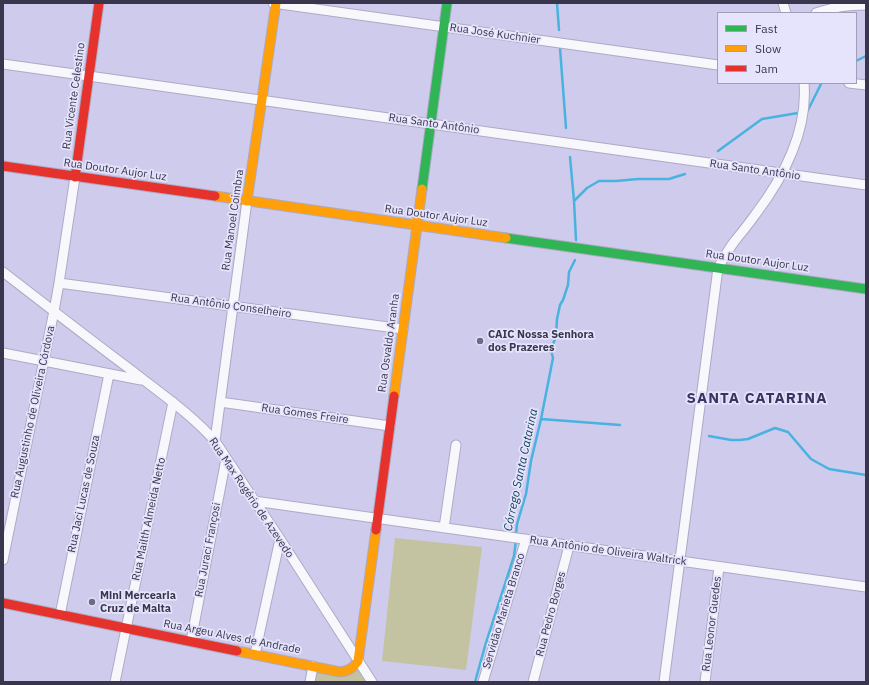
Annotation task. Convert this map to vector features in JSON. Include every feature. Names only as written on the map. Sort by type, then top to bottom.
[{"type":"street","name":"Rua Vicente Celestino","points":[[54,311],[75,177],[99,3]]},
{"type":"street","name":"Rua José Kuchnier","points":[[273,3],[717,65]]},
{"type":"street","name":"Rua Manoel Coimbra","points":[[215,441],[247,201],[276,3]]},
{"type":"street","name":"Rua Osvaldo Aranha","points":[[358,661],[447,3]]},
{"type":"street","points":[[819,12],[841,6],[866,5]]},
{"type":"street","name":"Rua Santo Antônio","points":[[3,64],[866,185]]},
{"type":"street","points":[[664,682],[718,268],[733,242],[755,216],[782,173],[797,139],[802,121],[804,84]]},
{"type":"street","name":"Rua Doutor Aujor Luz","points":[[3,166],[866,289]]},
{"type":"street","name":"Rua Max Rogério de Azevedo","points":[[3,272],[173,402],[200,425],[215,441],[358,661]]},
{"type":"street","name":"Rua Antônio Conselheiro","points":[[59,283],[403,329]]},
{"type":"street","name":"Rua Augustinho de Oliveira Córdova","points":[[3,560],[54,311]]},
{"type":"street","points":[[3,353],[144,380]]},
{"type":"street","name":"Rua Jaci Lucas de Souza","points":[[60,615],[109,374]]},
{"type":"street","name":"Rua Mailth Almeida Netto","points":[[115,682],[173,402]]},
{"type":"street","name":"Rua Gomes Freire","points":[[220,402],[390,426]]},
{"type":"street","points":[[444,528],[456,445]]},
{"type":"street","name":"Rua Juraci Françosi","points":[[191,641],[226,459]]},
{"type":"street","name":"Rua Antônio de Oliveira Waltrick","points":[[254,501],[866,587]]},
{"type":"street","points":[[255,654],[280,539]]},
{"type":"street","name":"Servidão Marieta Branco","points":[[482,682],[523,539]]},
{"type":"street","name":"Rua Pedro Borges","points":[[533,682],[569,546]]},
{"type":"street","name":"Rua Leonor Guedes","points":[[704,682],[719,567]]},
{"type":"street","name":"Rua Argeu Alves de Andrade","points":[[3,603],[340,672],[347,671],[358,661]]},
{"type":"street","points":[[358,661],[372,682]]},
{"type":"street","points":[[310,682],[313,666]]},
{"type":"green space","points":[[395,538],[482,547],[466,670],[382,661]]},
{"type":"green space","points":[[358,661],[372,682],[310,682],[313,666],[339,672]]},
{"type":"waterway","name":"Córrego Santa Catarina","points":[[557,3],[559,30]]},
{"type":"waterway","name":"Córrego Santa Catarina","points":[[560,48],[566,128]]},
{"type":"waterway","points":[[857,60],[866,56]]},
{"type":"waterway","points":[[807,112],[821,84]]},
{"type":"waterway","points":[[718,151],[762,119],[798,113]]},
{"type":"waterway","name":"Córrego Santa Catarina","points":[[570,157],[576,240]]},
{"type":"waterway","points":[[574,201],[587,188],[599,181],[669,179],[685,174]]},
{"type":"waterway","name":"Córrego Santa Catarina","points":[[516,535],[517,524],[526,494],[531,461],[553,358],[551,350],[556,336],[560,305],[568,285],[569,272],[575,260]]},
{"type":"waterway","points":[[541,419],[620,425]]},
{"type":"waterway","points":[[709,436],[740,440],[748,439],[775,428],[788,432],[811,459],[829,469],[866,475]]},
{"type":"waterway","name":"Córrego Santa Catarina","points":[[475,682],[514,556],[516,540]]},
{"type":"traffic: fast","points":[[422,189],[447,3]]},
{"type":"traffic: fast","points":[[506,238],[866,289]]},
{"type":"traffic: slow","points":[[247,201],[276,3]]},
{"type":"traffic: slow","points":[[394,396],[422,189]]},
{"type":"traffic: slow","points":[[215,196],[506,238]]},
{"type":"traffic: slow","points":[[237,651],[340,672],[346,671],[352,667],[358,661],[376,530]]},
{"type":"traffic: jam","points":[[75,177],[99,3]]},
{"type":"traffic: jam","points":[[3,166],[215,196]]},
{"type":"traffic: jam","points":[[376,530],[394,396]]},
{"type":"traffic: jam","points":[[3,603],[237,651]]},
{"type":"place","name":"CAIC Nossa Senhora dos Prazeres","points":[[480,341]]},
{"type":"place","name":"Mini Mercearia Cruz de Malta","points":[[92,602]]},
{"type":"district","name":"SANTA CATARINA","points":[[757,399]]}]
